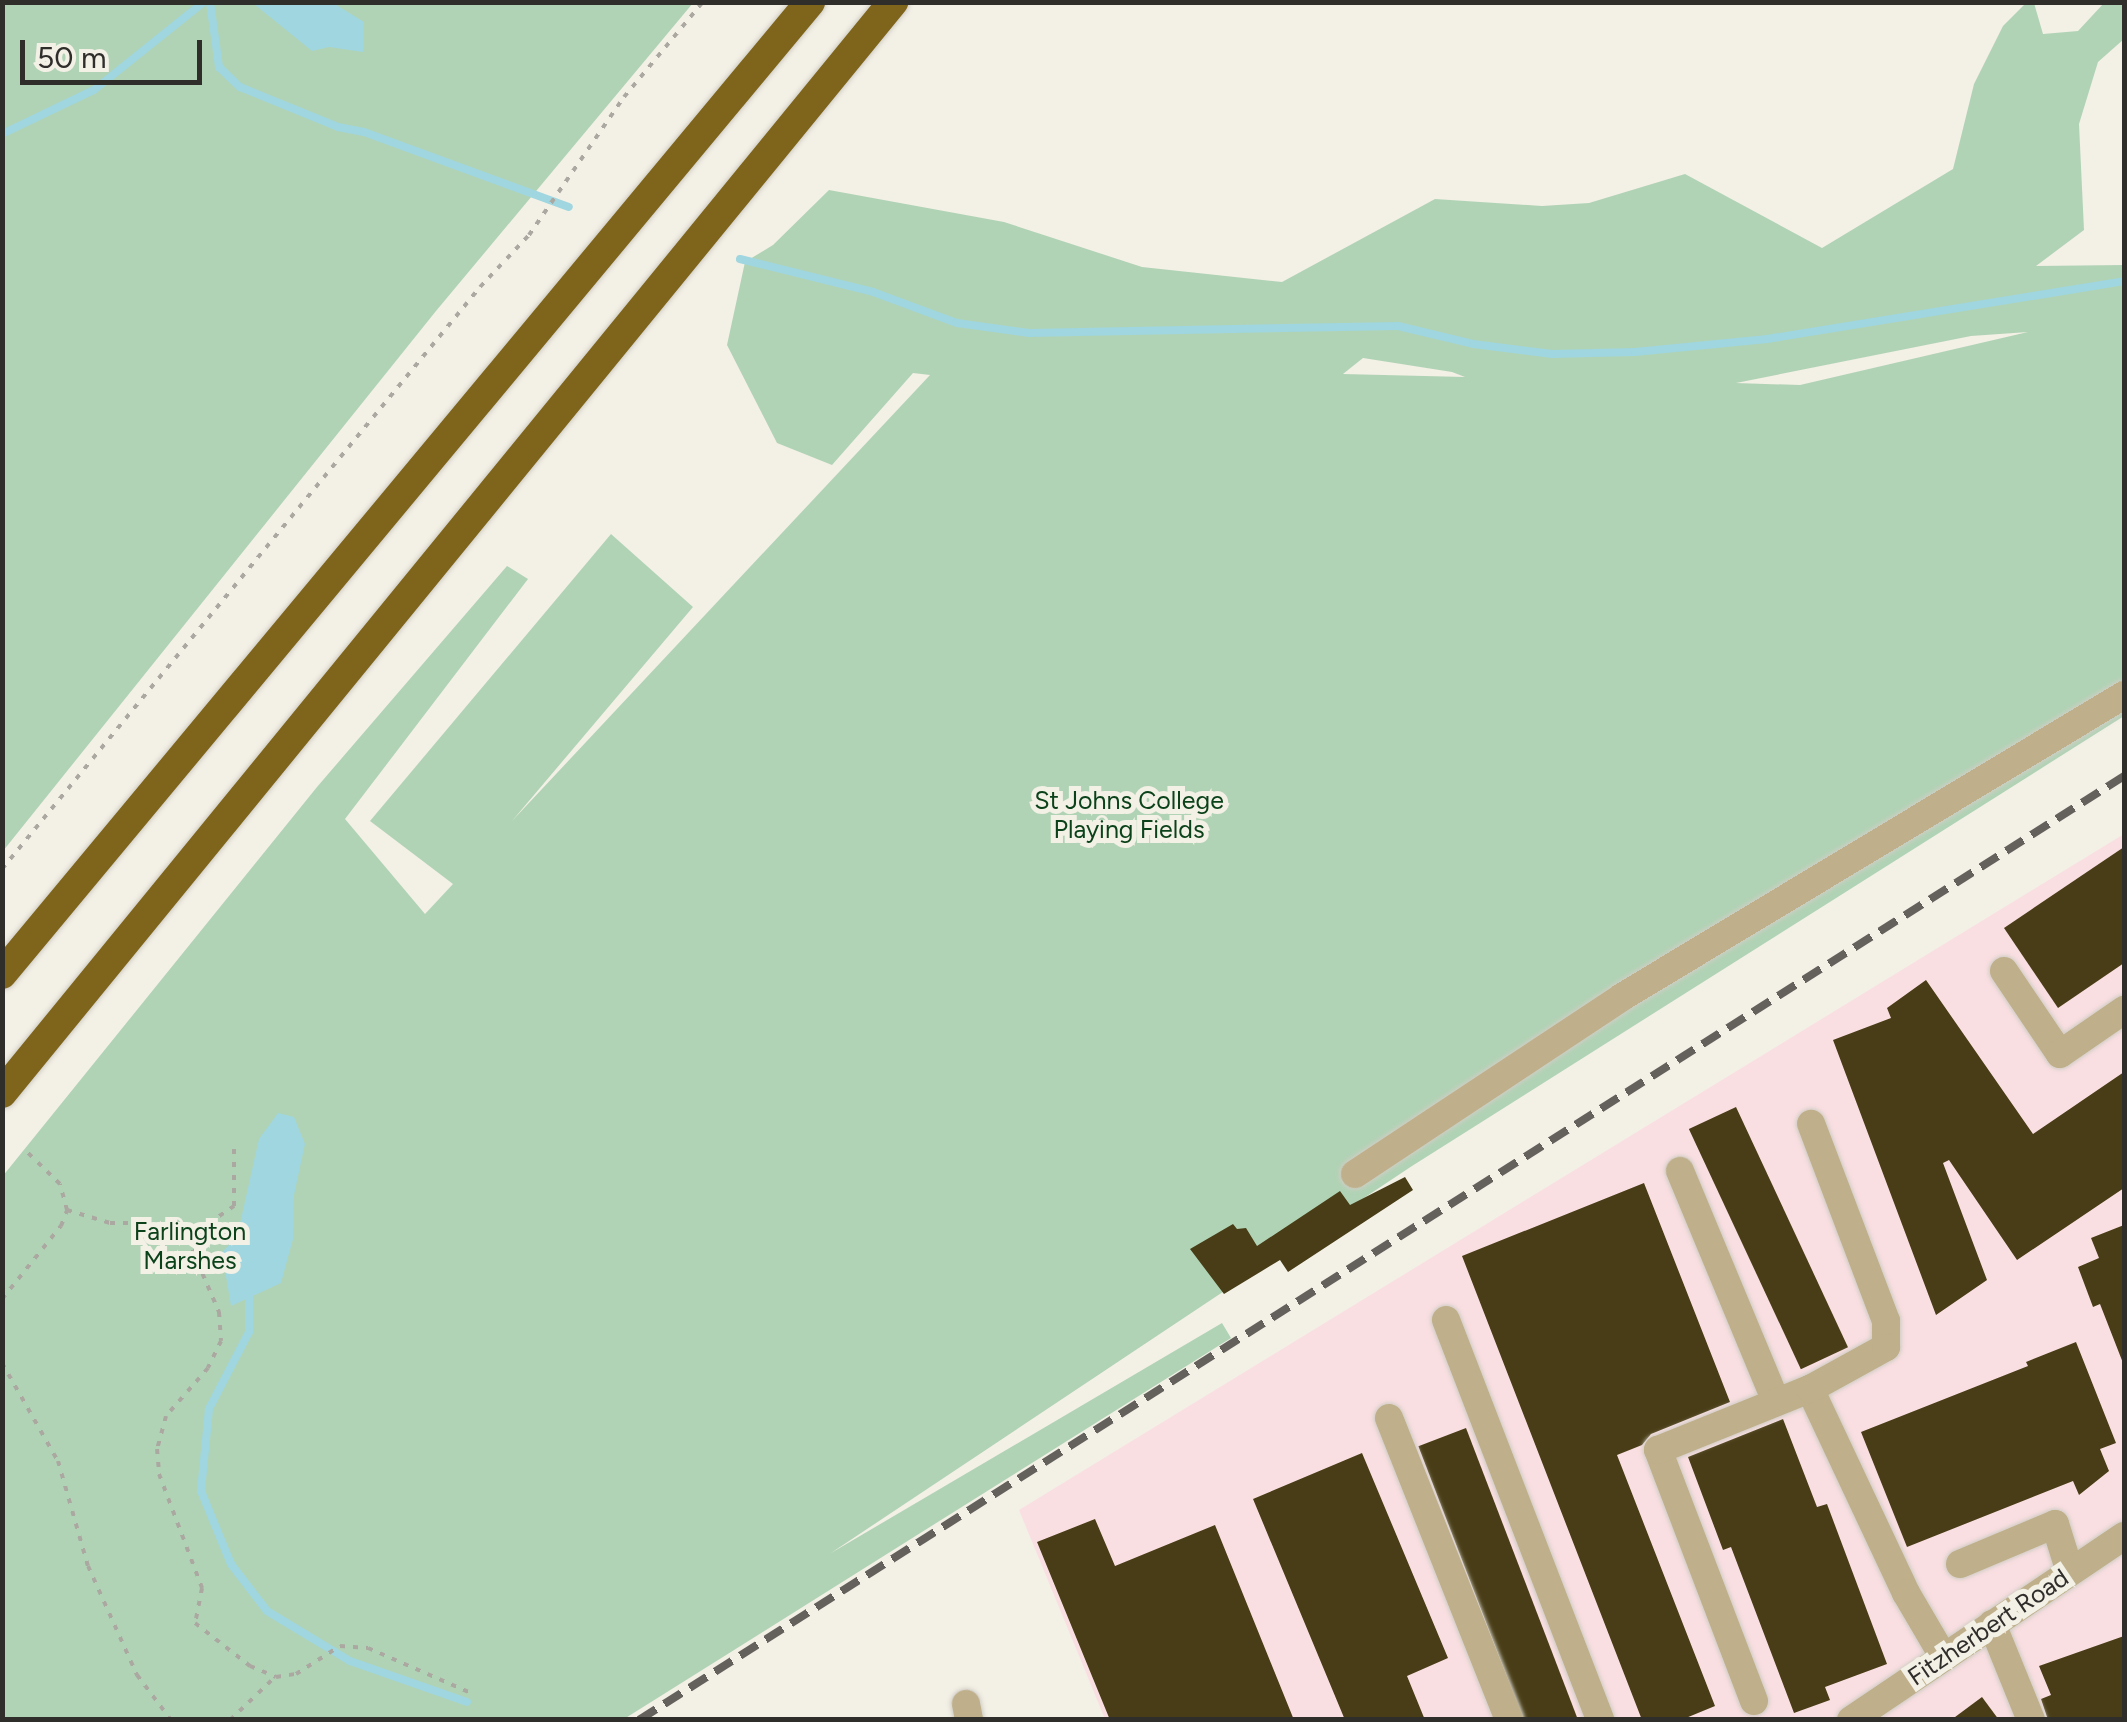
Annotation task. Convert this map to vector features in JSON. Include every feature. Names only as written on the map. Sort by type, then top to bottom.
[{"type":"highway","points":[[2,974],[810,2]]},
{"type":"highway","points":[[2,1093],[892,2]]},
{"type":"street","points":[[1355,1174],[1622,997],[2124,694]]},
{"type":"street","points":[[2004,971],[2060,1054],[2124,1010]]},
{"type":"street","points":[[1754,1701],[1658,1450],[1810,1388],[1886,1347],[1886,1321],[1812,1124]]},
{"type":"street","points":[[1680,1172],[1776,1402]]},
{"type":"street","points":[[1446,1320],[1600,1720]]},
{"type":"street","points":[[1810,1388],[1906,1593],[1943,1656]]},
{"type":"street","points":[[1390,1418],[1509,1720]]},
{"type":"street","points":[[1960,1564],[2055,1524],[2070,1572]]},
{"type":"street","name":"Fitzherbert Road","points":[[1851,1720],[2124,1536]]},
{"type":"street","points":[[1992,1624],[2031,1720]]},
{"type":"path","points":[[2,869],[480,287],[542,217],[624,97],[703,2]]},
{"type":"path","points":[[187,1238],[234,1206],[234,1146]]},
{"type":"path","points":[[2,1299],[61,1226],[67,1210],[60,1184],[26,1150]]},
{"type":"path","points":[[67,1210],[110,1223],[144,1223],[187,1238],[219,1312],[221,1340],[208,1368],[166,1416],[157,1448],[159,1474],[195,1560],[202,1588],[195,1623],[250,1666],[276,1677],[296,1674],[340,1646],[368,1648],[471,1694]]},
{"type":"path","points":[[2,1363],[58,1461],[88,1566],[137,1675],[171,1720]]},
{"type":"path","points":[[230,1720],[276,1677]]},
{"type":"shaded area","points":[[2124,834],[2124,1719],[1105,1719],[1019,1510]]},
{"type":"green space","points":[[2,3],[693,3],[436,311],[3,851]]},
{"type":"green space","name":"St Johns College Playing Fields","points":[[2026,3],[2034,3],[2043,34],[2078,31],[2104,3],[2124,3],[2124,39],[2098,62],[2079,124],[2084,230],[2036,266],[2124,265],[2124,716],[1412,1166],[831,1553],[1222,1323],[1231,1338],[624,1719],[3,1719],[2,1177],[317,787],[507,566],[528,579],[345,819],[425,914],[453,884],[370,821],[611,534],[693,607],[512,821],[930,375],[913,373],[832,465],[777,443],[727,345],[745,262],[773,245],[829,190],[1004,222],[1142,267],[1282,282],[1435,199],[1542,206],[1589,203],[1685,174],[1822,248],[1953,169],[1974,84],[2003,26]],"holes":[[[2028,332],[1800,385],[1736,383],[1971,336]],[[1363,358],[1452,372],[1465,377],[1343,374]]]},
{"type":"water","points":[[333,3],[364,22],[363,52],[329,47],[312,51],[254,4]]},
{"type":"water","points":[[278,1113],[294,1117],[305,1144],[294,1195],[293,1239],[281,1283],[231,1306],[222,1252],[237,1237],[259,1139]]},
{"type":"building","points":[[2124,847],[2124,963],[2058,1008],[2004,928]]},
{"type":"building","points":[[1926,980],[2033,1134],[2124,1072],[2124,1188],[2017,1260],[1949,1160],[1943,1163],[1987,1280],[1936,1315],[1833,1040],[1891,1018],[1887,1008]]},
{"type":"building","points":[[1736,1107],[1848,1347],[1801,1369],[1689,1129]]},
{"type":"building","points":[[1405,1177],[1413,1190],[1288,1272],[1280,1260],[1224,1294],[1190,1249],[1233,1224],[1237,1229],[1246,1228],[1257,1246],[1340,1191],[1350,1205]]},
{"type":"building","points":[[1644,1183],[1730,1402],[1651,1434],[1642,1445],[1617,1455],[1715,1706],[1681,1720],[1642,1720],[1462,1256]]},
{"type":"building","points":[[2124,1225],[2123,1363],[2100,1304],[2093,1307],[2078,1267],[2099,1258],[2091,1238]]},
{"type":"building","points":[[2076,1342],[2116,1443],[2100,1449],[2109,1471],[2079,1495],[2073,1481],[1907,1547],[1861,1432],[2028,1366],[2026,1362]]},
{"type":"building","points":[[1783,1419],[1817,1507],[1827,1504],[1887,1664],[1825,1687],[1830,1700],[1794,1713],[1731,1547],[1723,1550],[1688,1457]]},
{"type":"building","points":[[1466,1428],[1578,1720],[1523,1720],[1418,1446]]},
{"type":"building","points":[[1362,1453],[1448,1658],[1407,1676],[1425,1720],[1345,1720],[1253,1499]]},
{"type":"building","points":[[1095,1519],[1115,1566],[1215,1525],[1294,1720],[1110,1720],[1037,1542]]},
{"type":"building","points":[[2124,1636],[2124,1720],[2048,1720],[2041,1699],[2051,1695],[2039,1666]]},
{"type":"building","points":[[1982,1697],[1999,1720],[1951,1720]]},
{"type":"waterway","points":[[2,134],[94,90],[204,2]]},
{"type":"waterway","points":[[210,2],[219,67],[240,87],[338,127],[364,132],[569,207]]},
{"type":"waterway","points":[[740,259],[873,292],[957,323],[1029,333],[1398,326],[1473,344],[1552,354],[1635,352],[1767,339],[2124,281]]},
{"type":"waterway","points":[[249,1297],[249,1332],[209,1409],[201,1491],[231,1564],[267,1611],[350,1661],[467,1702]]},
{"type":"railway","points":[[639,1720],[2124,776]]},
{"type":"park label","name":"Farlington Marshes","points":[[190,1246]]}]
